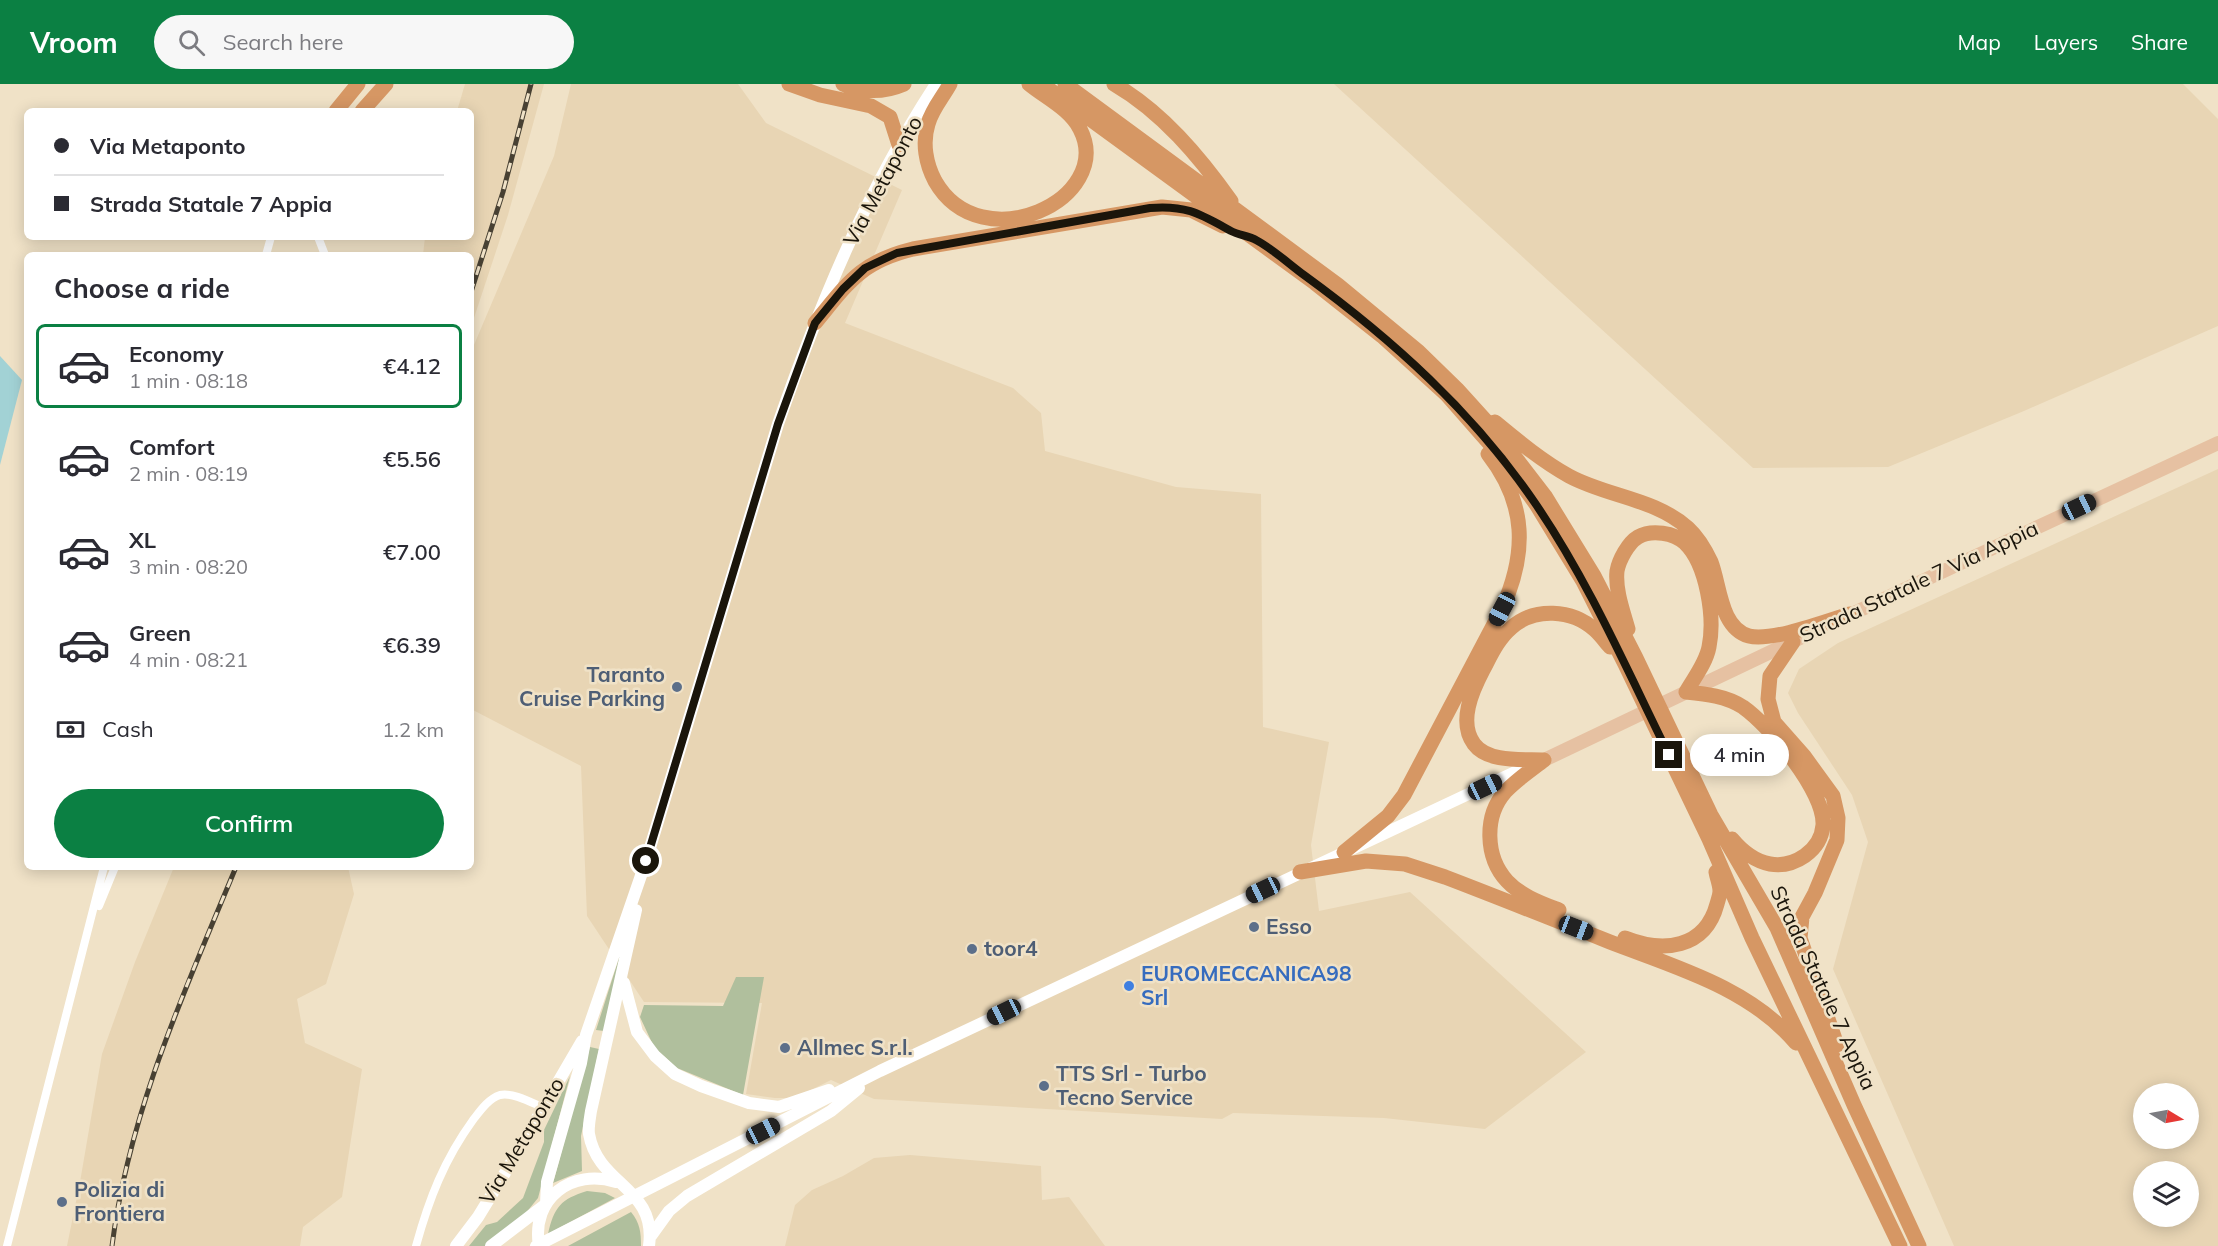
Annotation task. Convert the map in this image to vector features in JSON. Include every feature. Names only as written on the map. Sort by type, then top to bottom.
[{"type":"highway","points":[[338,108],[358,84]]},
{"type":"highway","points":[[365,108],[386,84]]},
{"type":"highway","points":[[789,84],[820,95],[872,106],[890,117],[899,146]]},
{"type":"highway","points":[[843,84],[856,89],[880,92],[904,84]]},
{"type":"highway","points":[[950,84],[928,125],[925,143],[929,167],[944,195],[958,207],[982,218],[1002,219],[1035,213],[1062,199],[1081,173],[1086,155],[1083,137],[1076,122],[1063,109],[1029,84]]},
{"type":"highway","points":[[1042,84],[1256,240],[1523,445],[1569,476],[1603,491],[1652,504],[1678,519],[1698,537],[1711,563],[1724,611],[1734,626],[1747,636],[1765,638],[1850,614]]},
{"type":"highway","points":[[1065,84],[1338,285],[1419,352],[1452,392],[1495,431],[1545,496],[1594,576],[1644,690]]},
{"type":"highway","points":[[1114,84],[1173,130],[1206,166],[1240,213]]},
{"type":"highway","points":[[815,323],[843,289],[865,268],[885,257],[913,249],[1162,207],[1191,210],[1209,217],[1232,232],[1256,240]]},
{"type":"highway","points":[[1344,852],[1388,816],[1404,795],[1502,609],[1518,567],[1519,532],[1510,495],[1491,458],[1455,415],[1452,392]]},
{"type":"highway","points":[[1630,661],[1617,571],[1624,552],[1638,536],[1656,533],[1672,535],[1685,543],[1699,562],[1712,620],[1709,648],[1702,666],[1686,692],[1723,697],[1743,707],[1771,732],[1811,785],[1822,810],[1823,825],[1821,836],[1808,853],[1795,861],[1769,864],[1742,851],[1711,815]]},
{"type":"highway","points":[[1544,760],[1508,758],[1488,754],[1474,745],[1467,729],[1467,710],[1476,682],[1495,647],[1511,627],[1532,615],[1552,612],[1575,618],[1594,629],[1630,661]]},
{"type":"highway","points":[[1793,642],[1770,676],[1768,699],[1774,722],[1804,756],[1833,796],[1838,818],[1838,840],[1802,917],[1800,939],[1831,1024],[1854,1105]]},
{"type":"highway","name":"Strada Statale 7 Appia","points":[[1644,690],[1711,815],[1777,928],[1854,1105],[1919,1246]]},
{"type":"highway","name":"Strada Statale 7 Appia","points":[[1644,690],[1752,938],[1900,1246]]},
{"type":"highway","points":[[1544,760],[1504,793],[1492,814],[1489,835],[1494,858],[1507,881],[1531,899],[1638,943],[1673,946],[1696,938],[1713,918],[1720,890],[1709,839]]},
{"type":"highway","points":[[1300,872],[1366,861],[1405,864],[1445,877],[1686,972],[1750,1001],[1785,1030],[1810,1060]]},
{"type":"main road","name":"Via Metaponto","points":[[646,861],[778,424],[815,323],[852,237],[899,146],[936,84]]},
{"type":"main road","name":"Strada Statale 7 Via Appia","points":[[1544,760],[1850,614],[2218,443]]},
{"type":"main road","points":[[646,861],[586,1035],[581,1063],[547,1182],[546,1204],[538,1222],[537,1246],[880,1071],[1300,872],[1544,760]]},
{"type":"main road","points":[[646,861],[591,1111],[589,1132],[593,1149],[604,1168],[636,1196],[648,1216],[650,1241]]},
{"type":"main road","points":[[622,976],[636,1032],[655,1056],[675,1074],[726,1096],[749,1103],[779,1107],[880,1071]]},
{"type":"main road","name":"Via Metaponto","points":[[456,1246],[478,1217],[586,1035]]},
{"type":"main road","points":[[650,1241],[669,1211],[687,1196],[831,1111],[880,1071]]},
{"type":"main road","points":[[491,1246],[546,1204],[561,1188],[583,1179],[603,1178],[620,1184]]},
{"type":"street","points":[[7,1246],[103,870]]},
{"type":"street","points":[[86,940],[114,870]]},
{"type":"street","points":[[416,1246],[428,1205],[449,1155],[479,1112],[491,1099],[502,1095],[517,1097],[544,1108]]},
{"type":"shaded area","points":[[465,84],[544,84],[508,215],[474,318],[474,252],[423,252],[425,240],[474,240],[474,108],[458,108]]},
{"type":"shaded area","points":[[571,84],[738,84],[766,123],[902,190],[845,323],[1013,388],[1041,413],[1045,451],[1176,487],[1261,494],[1263,727],[1329,742],[1311,845],[1319,911],[1410,892],[1586,1052],[1485,1129],[1384,1118],[1233,1113],[1222,1119],[874,1099],[831,1080],[795,1098],[746,1094],[762,1003],[644,1002],[587,916],[581,766],[474,711],[474,345],[554,156]]},
{"type":"shaded area","points":[[1334,84],[2183,84],[2218,119],[2218,326],[2024,411],[1888,467],[1753,468]]},
{"type":"shaded area","points":[[2218,469],[2218,1246],[1954,1246],[1833,969],[1868,842],[1852,795],[1798,713],[1788,693],[1799,669],[1838,643]]},
{"type":"shaded area","points":[[173,870],[349,870],[354,894],[326,984],[297,999],[305,1043],[362,1069],[342,1197],[303,1227],[300,1246],[67,1246],[102,1054],[135,962]]},
{"type":"shaded area","points":[[910,1155],[1041,1166],[1042,1200],[1069,1197],[1105,1246],[785,1246],[795,1205],[812,1190],[874,1158]]},
{"type":"green space","points":[[625,939],[604,1031],[596,1030]]},
{"type":"green space","points":[[736,977],[764,977],[743,1095],[677,1068],[654,1047],[640,1017],[644,1005],[723,1006]]},
{"type":"green space","points":[[590,1047],[599,1049],[581,1136],[582,1171],[553,1183]]},
{"type":"green space","points":[[570,1076],[538,1198],[525,1214],[485,1246],[469,1246],[486,1225],[497,1222],[523,1198],[544,1142],[544,1130]]},
{"type":"green space","points":[[587,1191],[605,1193],[615,1198],[548,1234],[553,1217],[560,1205],[571,1197]]},
{"type":"green space","points":[[631,1212],[639,1228],[641,1246],[568,1246]]},
{"type":"water","points":[[0,356],[22,380],[0,465]]},
{"type":"railway","points":[[474,283],[503,192],[531,84]]},
{"type":"railway","points":[[112,1246],[120,1196],[145,1100],[161,1052],[235,870]]},
{"type":"place","name":"Taranto Cruise Parking","points":[[677,687]]},
{"type":"place","name":"Esso","points":[[1254,927]]},
{"type":"place","name":"toor4","points":[[972,949]]},
{"type":"place","name":"EUROMECCANICA98 Srl","points":[[1129,986]]},
{"type":"place","name":"Allmec S.r.l.","points":[[785,1048]]},
{"type":"place","name":"TTS Srl - Turbo Tecno Service","points":[[1044,1086]]},
{"type":"place","name":"Polizia di Frontiera","points":[[62,1202]]},
{"type":"route","points":[[646,861],[778,424],[815,323],[843,289],[865,268],[897,253],[1150,208],[1174,207],[1191,210],[1209,217],[1232,232],[1256,240],[1365,322],[1426,374],[1447,396],[1504,460],[1536,504],[1583,581],[1669,755]]}]
